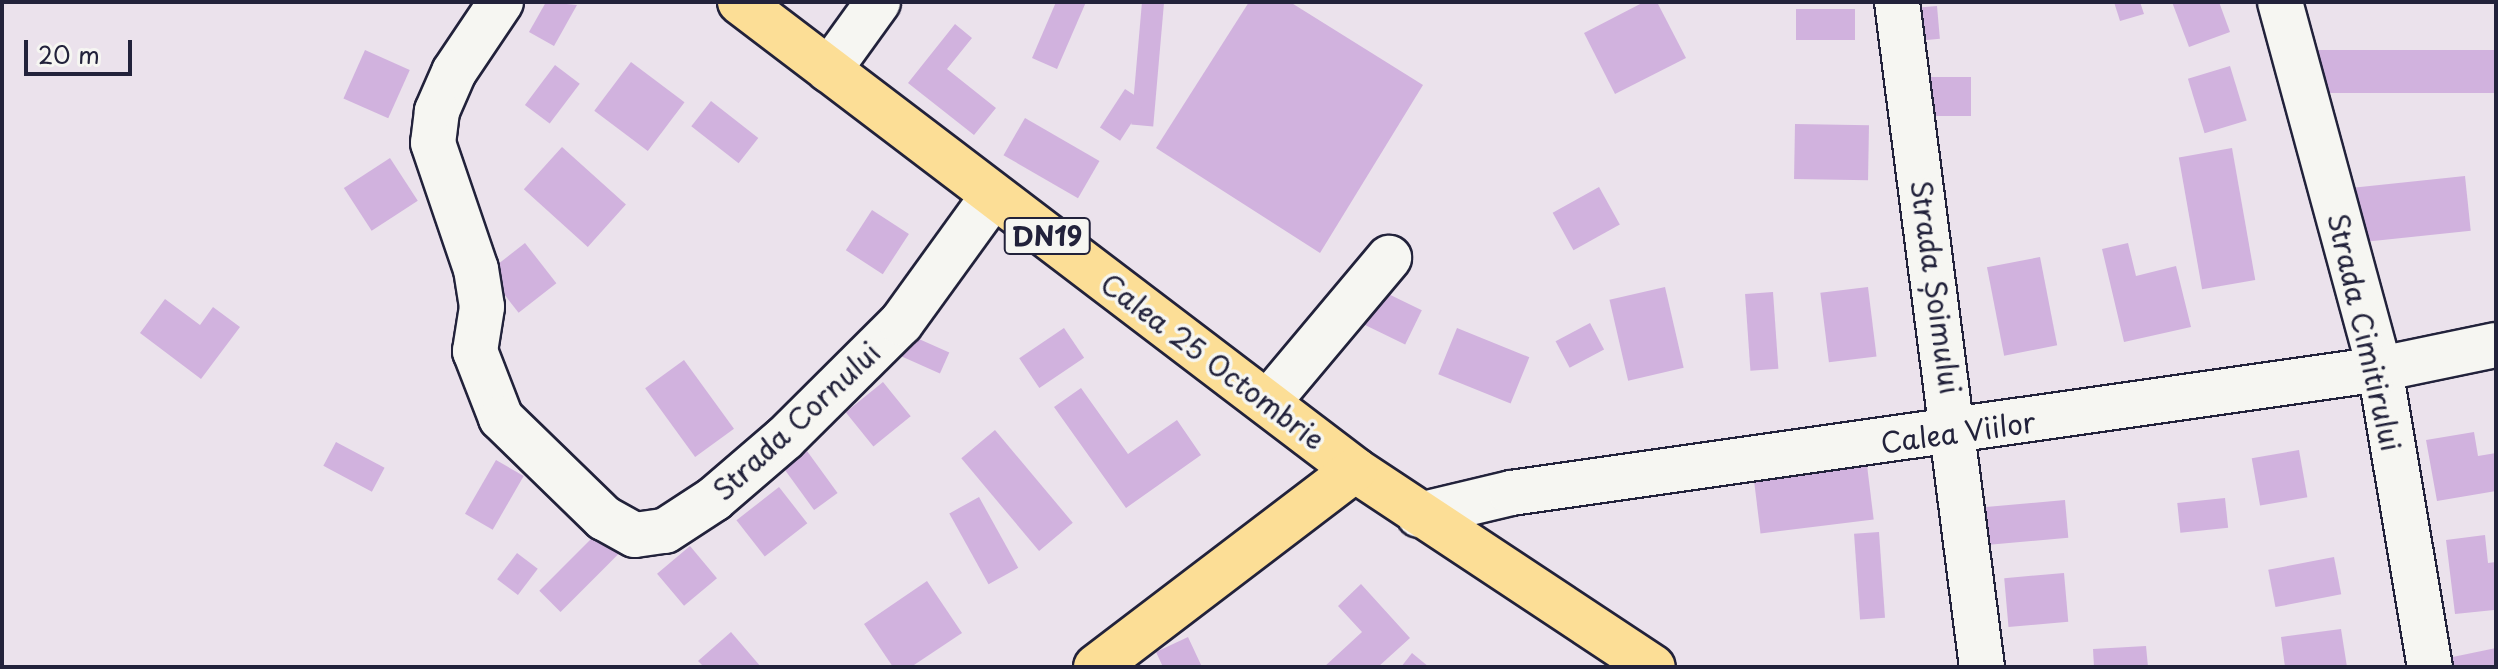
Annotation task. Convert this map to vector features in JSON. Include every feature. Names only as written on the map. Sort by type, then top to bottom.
[{"type":"main road","name":"Calea 25 Octombrie","points":[[740,2],[993,196],[1269,401],[1355,470],[1419,515]]},
{"type":"main road","points":[[1096,667],[1355,470]]},
{"type":"main road","name":"DN19","points":[[1419,515],[1634,662]]},
{"type":"street","name":"Strada Cornului","points":[[501,2],[454,72],[437,111],[433,143],[476,269],[482,307],[475,351],[501,418],[604,518],[635,535],[665,531],[714,499],[785,438],[901,323],[993,196]]},
{"type":"street","points":[[829,70],[878,2]]},
{"type":"street","name":"Strada Șoimului","points":[[1897,2],[1956,433],[1982,667]]},
{"type":"street","name":"Strada Cimitirului","points":[[2280,2],[2380,369],[2430,667]]},
{"type":"street","points":[[1269,401],[1389,258]]},
{"type":"street","name":"Calea Viilor","points":[[1419,515],[1511,493],[1956,433],[2380,369],[2496,345]]},
{"type":"building","points":[[546,2],[577,5],[554,46],[529,32]]},
{"type":"building","points":[[1056,2],[1086,2],[1057,69],[1032,58]]},
{"type":"building","points":[[1142,2],[1164,4],[1153,126],[1131,125]]},
{"type":"building","points":[[1249,2],[1290,2],[1423,85],[1320,253],[1156,148]]},
{"type":"building","points":[[1644,2],[1657,2],[1686,58],[1615,94],[1584,33]]},
{"type":"building","points":[[2114,2],[2140,2],[2144,14],[2120,21]]},
{"type":"building","points":[[2172,2],[2219,2],[2230,32],[2189,47]]},
{"type":"building","points":[[1937,6],[1940,39],[1911,41],[1908,9]]},
{"type":"building","points":[[1796,9],[1855,9],[1855,40],[1796,40]]},
{"type":"building","points":[[955,24],[972,38],[947,69],[996,108],[974,135],[908,83]]},
{"type":"building","points":[[365,50],[410,70],[388,118],[343,98]]},
{"type":"building","points":[[2307,50],[2496,50],[2496,93],[2307,93]]},
{"type":"building","points":[[631,62],[685,102],[648,151],[594,111]]},
{"type":"building","points":[[555,65],[580,84],[550,124],[525,105]]},
{"type":"building","points":[[2230,66],[2247,121],[2205,133],[2188,79]]},
{"type":"building","points":[[1921,77],[1971,77],[1971,116],[1921,116]]},
{"type":"building","points":[[1125,89],[1145,102],[1120,141],[1100,128]]},
{"type":"building","points":[[711,101],[758,138],[739,163],[691,126]]},
{"type":"building","points":[[1025,118],[1099,161],[1078,198],[1004,155]]},
{"type":"building","points":[[1795,124],[1869,125],[1868,180],[1794,179]]},
{"type":"building","points":[[562,147],[626,205],[588,247],[524,189]]},
{"type":"building","points":[[2232,148],[2255,280],[2202,289],[2179,157]]},
{"type":"building","points":[[390,158],[418,201],[372,231],[344,188]]},
{"type":"building","points":[[2465,176],[2471,231],[2356,243],[2351,188]]},
{"type":"building","points":[[1599,187],[1620,225],[1573,250],[1553,213]]},
{"type":"building","points":[[872,210],[909,234],[883,274],[846,250]]},
{"type":"building","points":[[525,243],[556,283],[519,313],[487,273]]},
{"type":"building","points":[[2128,243],[2136,276],[2176,266],[2191,327],[2124,342],[2102,249]]},
{"type":"building","points":[[2040,257],[2057,345],[2004,356],[1987,267]]},
{"type":"building","points":[[1665,287],[1684,368],[1628,381],[1609,300]]},
{"type":"building","points":[[1868,287],[1877,356],[1829,362],[1820,293]]},
{"type":"building","points":[[1376,288],[1422,310],[1405,345],[1359,322]]},
{"type":"building","points":[[1773,292],[1778,369],[1750,371],[1745,294]]},
{"type":"building","points":[[165,299],[200,325],[213,307],[240,327],[201,379],[140,333]]},
{"type":"building","points":[[1590,323],[1604,349],[1570,368],[1556,341]]},
{"type":"building","points":[[1064,328],[1084,358],[1039,388],[1019,358]]},
{"type":"building","points":[[1457,328],[1529,357],[1511,404],[1438,374]]},
{"type":"building","points":[[910,335],[949,352],[940,374],[901,356]]},
{"type":"building","points":[[684,360],[734,429],[695,457],[645,388]]},
{"type":"building","points":[[883,382],[911,416],[873,446],[846,412]]},
{"type":"building","points":[[1081,388],[1128,454],[1177,420],[1201,455],[1126,508],[1054,407]]},
{"type":"building","points":[[995,430],[1073,523],[1039,551],[961,458]]},
{"type":"building","points":[[2474,432],[2478,456],[2496,453],[2496,491],[2437,501],[2426,440]]},
{"type":"building","points":[[336,442],[385,468],[372,492],[323,466]]},
{"type":"building","points":[[2299,450],[2307,497],[2260,506],[2252,458]]},
{"type":"building","points":[[807,451],[838,493],[814,510],[784,468]]},
{"type":"building","points":[[1866,457],[1874,520],[1761,533],[1753,471]]},
{"type":"building","points":[[496,460],[524,476],[493,530],[465,514]]},
{"type":"building","points":[[779,487],[807,523],[765,556],[736,520]]},
{"type":"building","points":[[979,497],[1018,568],[989,584],[949,513]]},
{"type":"building","points":[[2225,498],[2228,528],[2180,533],[2177,503]]},
{"type":"building","points":[[2065,500],[2068,538],[1984,545],[1980,507]]},
{"type":"building","points":[[598,532],[619,553],[561,612],[539,591]]},
{"type":"building","points":[[1879,532],[1885,618],[1860,620],[1854,534]]},
{"type":"building","points":[[2485,535],[2488,563],[2496,562],[2494,610],[2455,614],[2446,540]]},
{"type":"building","points":[[690,546],[717,578],[684,606],[657,574]]},
{"type":"building","points":[[517,553],[538,569],[518,595],[497,579]]},
{"type":"building","points":[[2334,557],[2341,594],[2275,607],[2268,570]]},
{"type":"building","points":[[2064,573],[2068,622],[2008,627],[2004,578]]},
{"type":"building","points":[[927,581],[962,633],[911,667],[893,667],[864,624]]},
{"type":"building","points":[[1361,584],[1410,638],[1378,667],[1324,667],[1362,632],[1338,606]]},
{"type":"building","points":[[2341,629],[2347,667],[2285,667],[2281,637]]},
{"type":"building","points":[[731,632],[761,667],[704,667],[698,661]]},
{"type":"building","points":[[1188,637],[1202,667],[1163,667],[1156,652]]},
{"type":"building","points":[[2146,646],[2148,667],[2094,667],[2093,649]]},
{"type":"building","points":[[2496,648],[2496,667],[2444,667],[2443,659]]},
{"type":"building","points":[[1412,653],[1429,667],[1401,667]]}]
